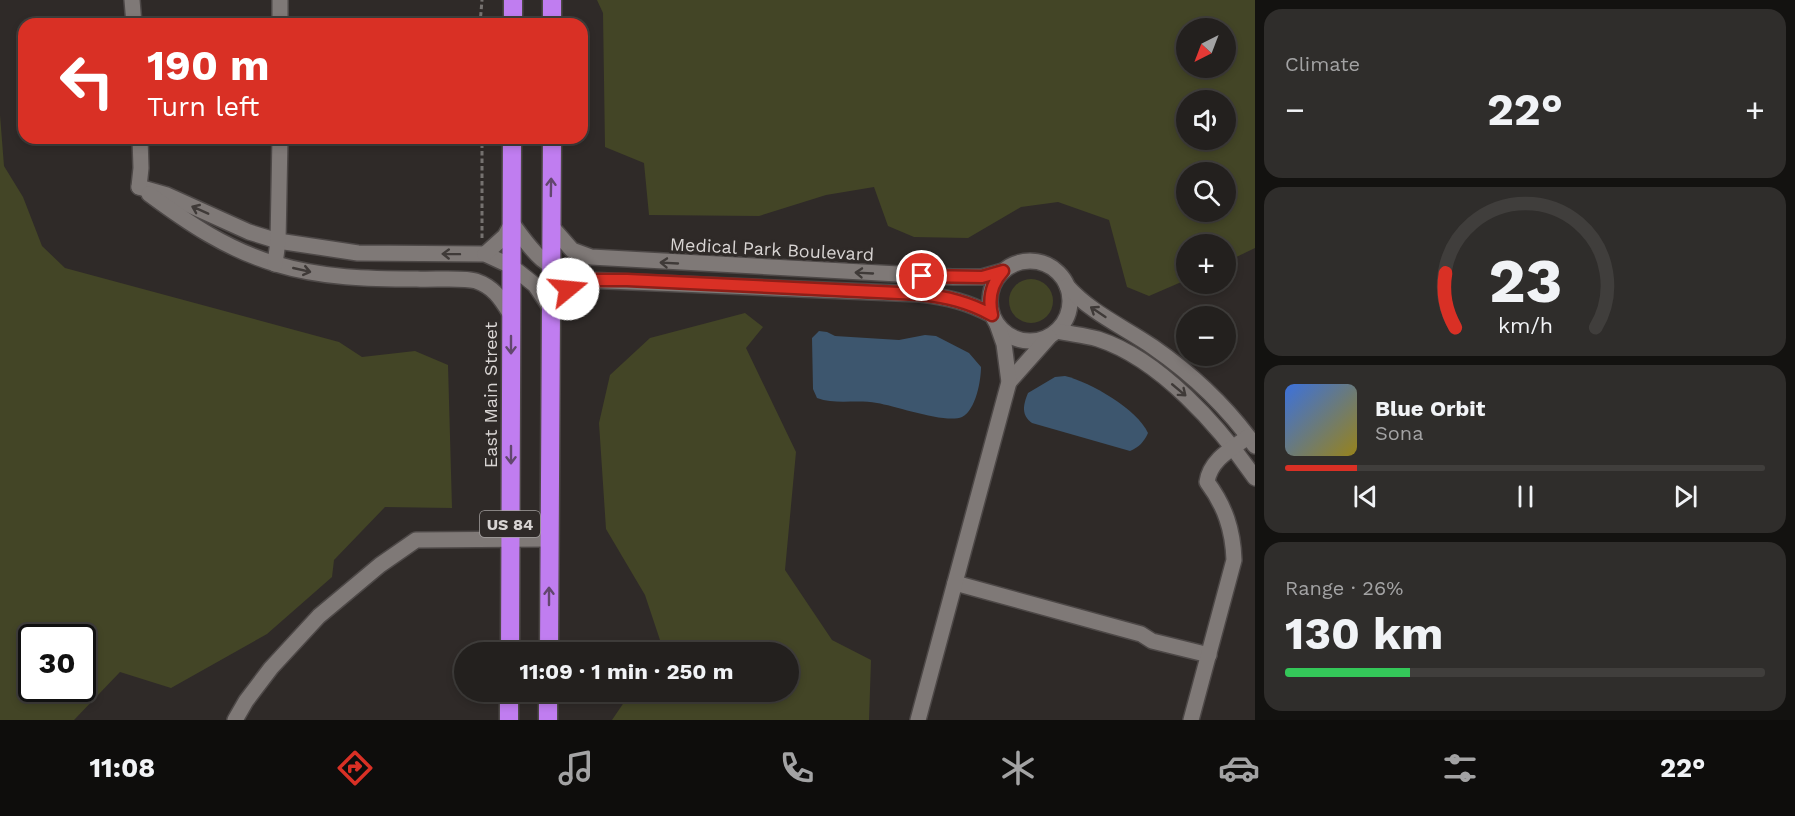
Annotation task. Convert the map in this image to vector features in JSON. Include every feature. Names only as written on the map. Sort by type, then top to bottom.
[{"type":"highway","points":[[513,0],[513,18]]},
{"type":"highway","points":[[552,0],[552,18]]},
{"type":"highway","name":"East Main Street","points":[[510,642],[512,144]]},
{"type":"highway","name":"US 84","points":[[549,642],[552,144]]},
{"type":"highway","points":[[509,702],[509,720]]},
{"type":"highway","points":[[548,702],[548,720]]},
{"type":"street","points":[[132,0],[134,18]]},
{"type":"street","points":[[280,0],[280,18]]},
{"type":"street","points":[[139,187],[140,144]]},
{"type":"street","points":[[275,264],[278,240],[280,144]]},
{"type":"street","points":[[139,187],[167,195],[249,232],[278,240],[358,253],[483,254],[512,266],[535,285],[551,309],[568,289],[584,280]]},
{"type":"street","points":[[139,187],[195,228],[223,243],[275,264],[314,273],[360,279],[473,279],[490,287],[500,296],[511,315]]},
{"type":"street","points":[[483,254],[505,236],[512,223]]},
{"type":"street","name":"Medical Park Boulevard","points":[[512,223],[538,257],[551,267],[584,280],[787,287],[948,297],[973,305],[994,320]]},
{"type":"street","points":[[223,243],[231,224]]},
{"type":"street","name":"Medical Park Boulevard","points":[[551,226],[572,250],[591,257],[953,277],[982,277],[1003,271]]},
{"type":"street","points":[[918,720],[1009,382],[1004,344],[994,320],[990,296],[996,278],[1003,271],[1020,262],[1039,261],[1056,271],[1080,300],[1153,347],[1193,379],[1222,406],[1252,441],[1234,447],[1215,462],[1208,471],[1207,482],[1219,497],[1227,517],[1233,540],[1234,560],[1191,720]]},
{"type":"street","points":[[787,287],[788,269]]},
{"type":"street","points":[[1009,382],[1068,315],[1070,305],[1067,286]]},
{"type":"street","points":[[994,320],[1011,337],[1021,340],[1030,341],[1053,334],[1098,339],[1132,355],[1191,401],[1234,447],[1255,478]]},
{"type":"street","points":[[235,720],[271,668],[319,616],[380,565],[416,540],[549,539]]},
{"type":"street","points":[[955,583],[1141,634],[1152,641],[1209,655]]},
{"type":"path","points":[[480,18],[482,0]]},
{"type":"path","points":[[482,144],[483,254]]},
{"type":"green space","points":[[597,0],[1255,0],[1255,248],[1236,257],[1236,234],[1176,234],[1176,284],[1149,296],[1127,287],[1109,220],[1058,202],[1021,207],[968,238],[914,237],[888,226],[874,187],[826,195],[759,216],[649,215],[644,163],[605,147],[603,13]]},
{"type":"green space","points":[[0,115],[4,166],[23,197],[42,246],[65,268],[339,342],[362,357],[415,351],[448,365],[452,508],[385,507],[334,560],[332,577],[267,634],[171,688],[120,672],[96,697],[96,624],[18,624],[18,702],[91,702],[74,720],[0,720]]},
{"type":"green space","points":[[1031,279],[1047,285],[1053,301],[1047,317],[1031,323],[1015,317],[1009,301],[1015,285]]},
{"type":"green space","points":[[745,313],[763,327],[746,348],[796,452],[785,570],[832,640],[871,660],[869,720],[612,720],[624,702],[799,702],[799,642],[661,642],[645,595],[606,529],[599,423],[610,375],[650,338]]},
{"type":"water","points":[[819,331],[835,336],[899,340],[925,335],[936,336],[969,353],[981,367],[979,387],[974,402],[967,413],[955,419],[877,403],[817,398],[813,389],[812,338]]},
{"type":"water","points":[[1065,376],[1099,390],[1134,415],[1148,433],[1143,442],[1130,451],[1028,420],[1024,410],[1028,393],[1055,377]]},
{"type":"route","points":[[568,289],[584,280],[627,280],[920,294],[948,297],[973,305],[992,315],[990,306],[992,287],[996,278],[1003,271],[982,277],[922,276]]}]
